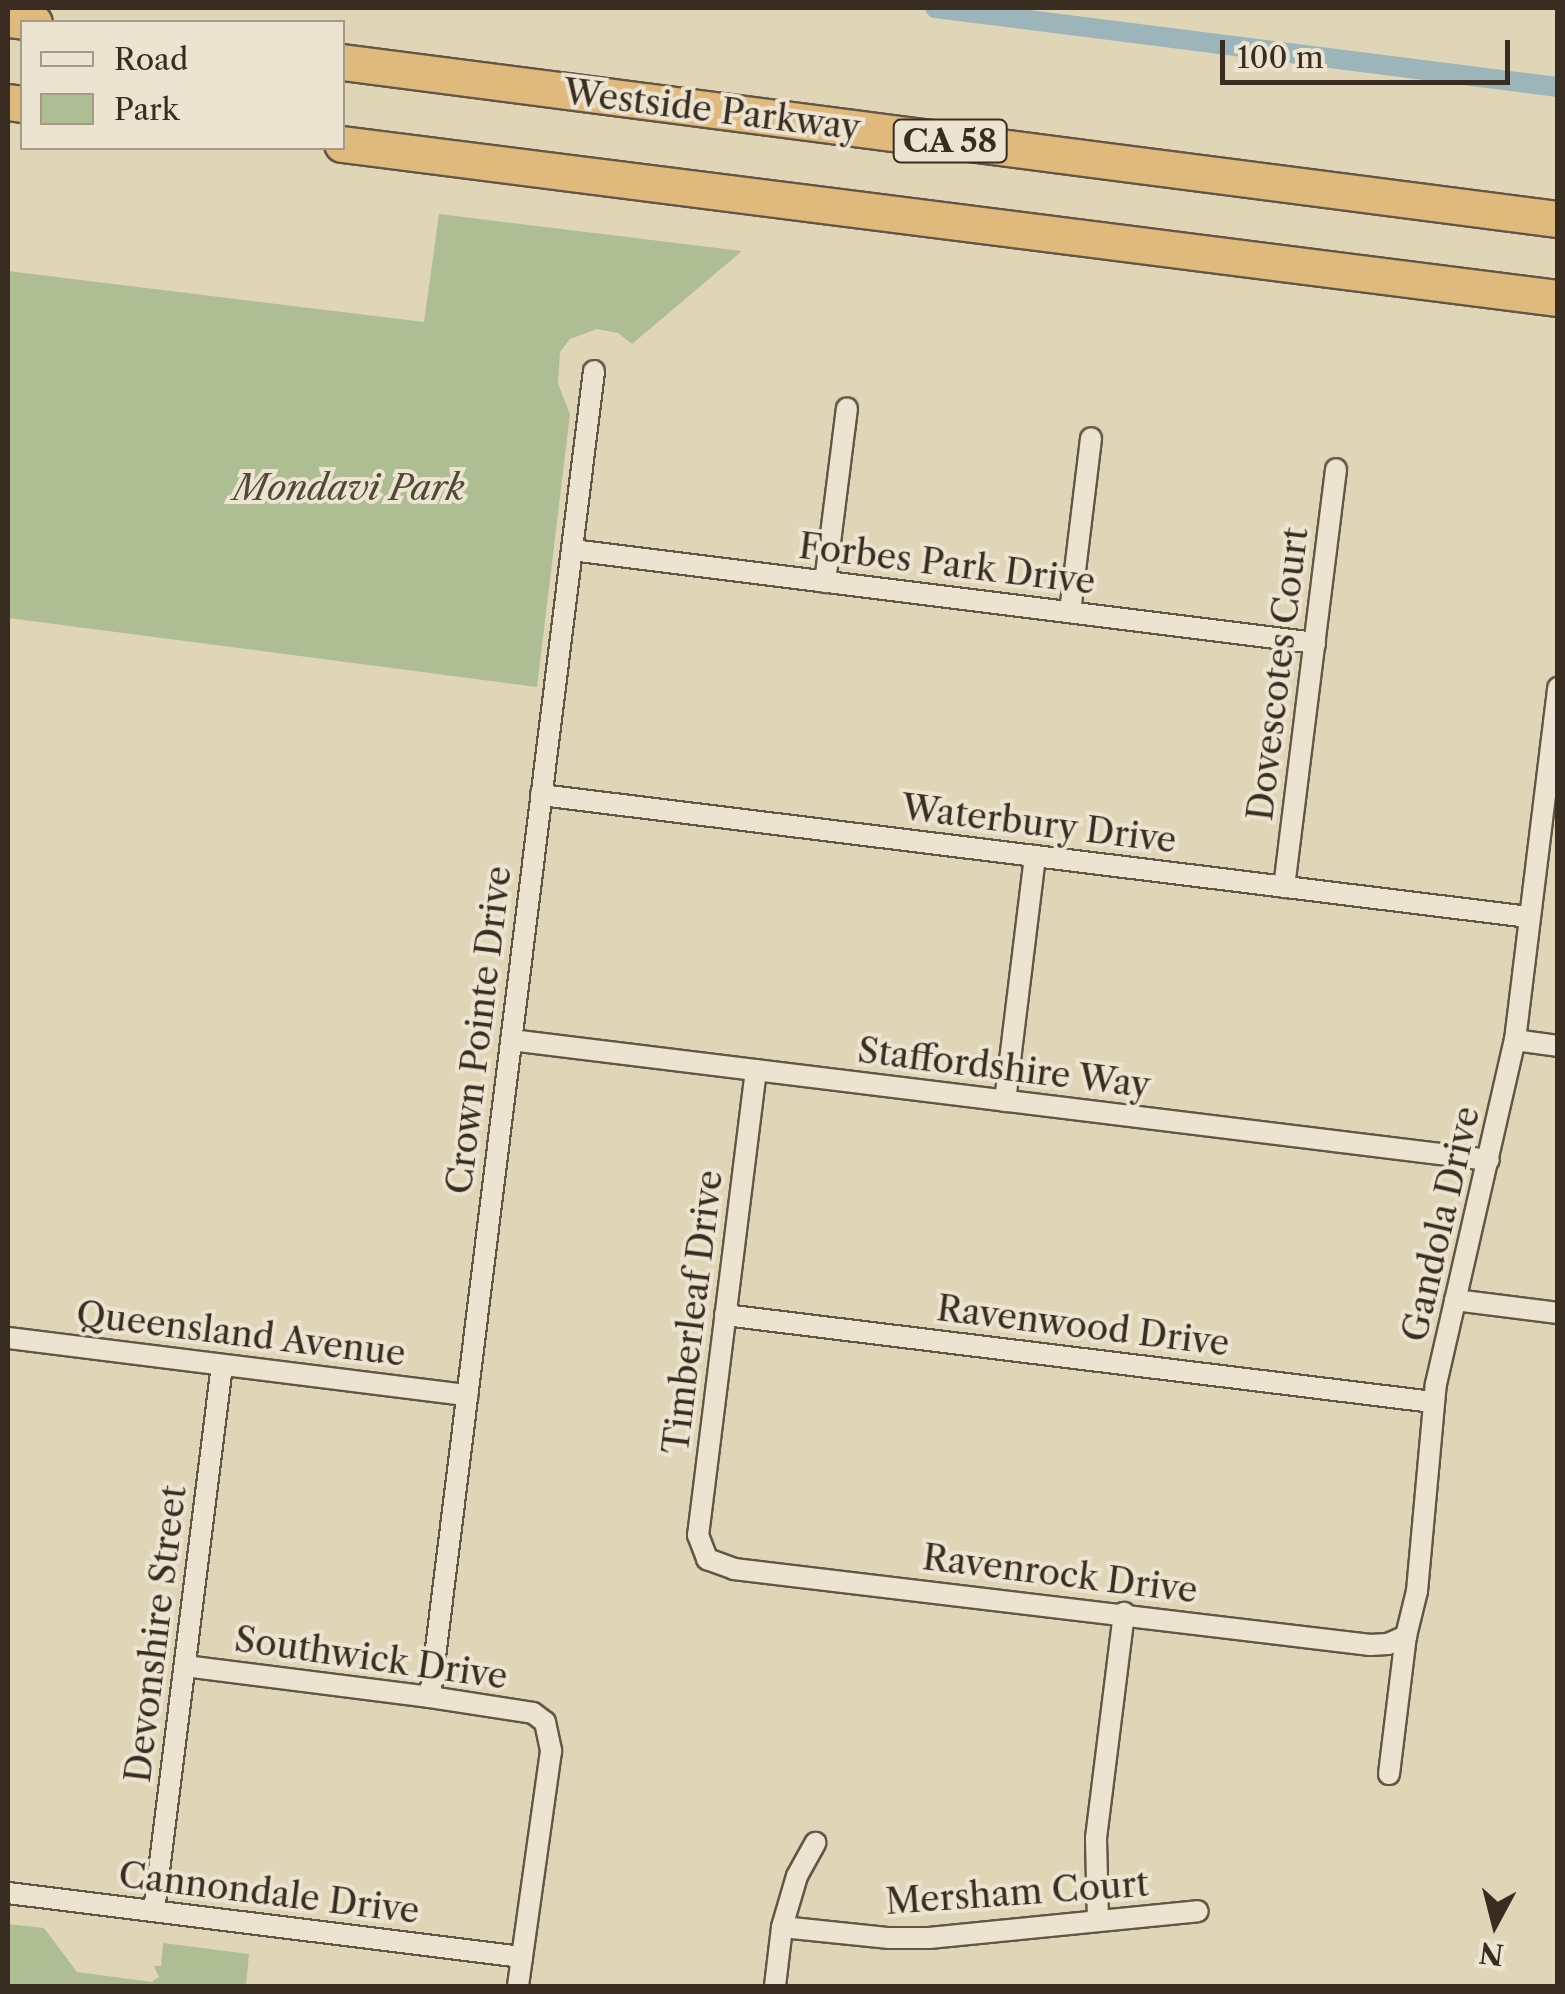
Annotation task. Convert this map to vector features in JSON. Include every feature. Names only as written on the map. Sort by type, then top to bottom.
[{"type":"highway","name":"Westside Parkway","points":[[345,62],[1558,219]]},
{"type":"highway","name":"CA 58","points":[[345,144],[1558,298]]},
{"type":"street","name":"Crown Pointe Drive","points":[[430,1697],[594,371]]},
{"type":"street","points":[[825,582],[846,408]]},
{"type":"street","points":[[1070,612],[1091,438]]},
{"type":"street","name":"Dovescotes Court","points":[[1284,888],[1336,468]]},
{"type":"street","name":"Forbes Park Drive","points":[[572,550],[1315,643]]},
{"type":"street","name":"Gandola Drive","points":[[1389,1774],[1406,1636],[1416,1591],[1433,1402],[1515,1040],[1529,918],[1552,778],[1558,688]]},
{"type":"street","name":"Waterbury Drive","points":[[541,795],[1529,918]]},
{"type":"street","points":[[1005,1101],[1035,856]]},
{"type":"street","name":"Staffordshire Way","points":[[511,1040],[1489,1160]]},
{"type":"street","points":[[1515,1040],[1558,1046]]},
{"type":"street","name":"Timberleaf Drive","points":[[707,1559],[698,1535],[756,1070]]},
{"type":"street","points":[[1455,1300],[1558,1313]]},
{"type":"street","name":"Ravenwood Drive","points":[[725,1315],[1433,1402]]},
{"type":"street","name":"Queensland Avenue","points":[[8,1338],[467,1395]]},
{"type":"street","name":"Devonshire Street","points":[[154,1911],[222,1365]]},
{"type":"street","name":"Ravenrock Drive","points":[[707,1559],[734,1569],[1370,1645],[1388,1644],[1406,1636]]},
{"type":"street","points":[[1098,1921],[1096,1838],[1124,1613]]},
{"type":"street","name":"Southwick Drive","points":[[185,1666],[533,1713],[545,1722],[551,1751],[522,1957]]},
{"type":"street","points":[[775,1986],[782,1927],[797,1876],[815,1843]]},
{"type":"street","name":"Cannondale Drive","points":[[8,1893],[522,1957]]},
{"type":"street","name":"Mersham Court","points":[[782,1927],[929,1938],[1198,1910]]},
{"type":"street","points":[[518,1986],[522,1957]]},
{"type":"green space","name":"Mondavi Park","points":[[439,214],[742,251],[632,344],[618,333],[597,329],[570,339],[560,352],[558,384],[570,414],[537,687],[8,618],[8,271],[424,322]]},
{"type":"green space","points":[[8,1924],[44,1928],[77,1972],[152,1982],[159,1977],[154,1966],[161,1966],[163,1943],[249,1954],[246,1986],[8,1986]]},
{"type":"waterway","points":[[935,8],[1558,87]]}]
